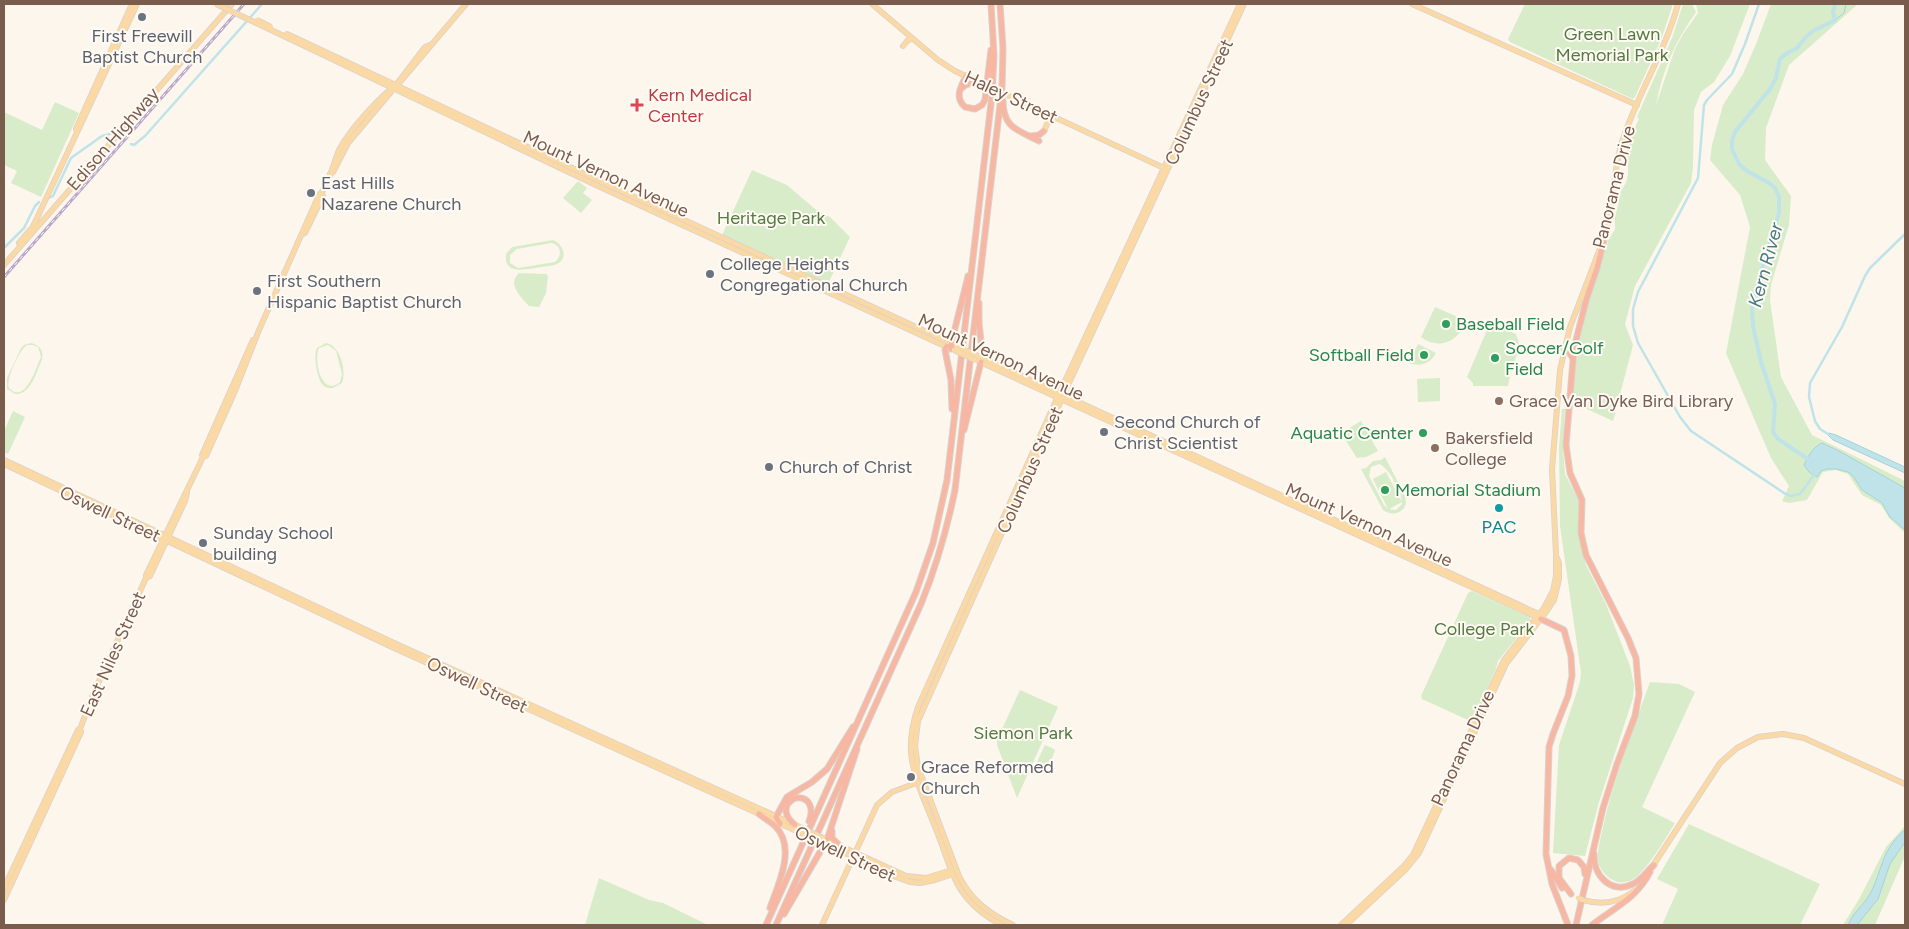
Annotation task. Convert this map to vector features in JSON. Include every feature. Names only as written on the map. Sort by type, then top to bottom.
[{"type":"highway","points":[[765,925],[916,592],[929,557],[944,498],[993,80],[994,27],[991,4]]},
{"type":"highway","points":[[1000,4],[1003,35],[1004,115],[1011,126],[1039,141]]},
{"type":"highway","points":[[966,76],[960,91],[959,100],[965,107],[975,109],[984,103],[994,27]]},
{"type":"highway","points":[[776,925],[921,604],[944,539],[952,504],[1003,72]]},
{"type":"highway","points":[[960,91],[967,84],[982,83]]},
{"type":"highway","points":[[1030,136],[1036,136],[1044,131]]},
{"type":"highway","points":[[1574,925],[1612,780],[1636,716],[1639,694],[1639,675],[1636,658],[1628,638],[1590,566],[1584,548],[1581,528],[1582,500],[1570,473],[1566,445],[1573,360],[1581,320],[1597,268],[1604,236]]},
{"type":"highway","points":[[952,439],[952,388],[945,351],[952,346],[972,261]]},
{"type":"highway","points":[[979,277],[979,323],[982,350]]},
{"type":"highway","points":[[1564,350],[1571,354],[1573,360]]},
{"type":"highway","points":[[958,455],[981,360]]},
{"type":"highway","name":"Mount Vernon Avenue","points":[[1540,617],[1561,628],[1566,633],[1572,668],[1568,696],[1553,734],[1549,752],[1547,860]]},
{"type":"highway","points":[[780,824],[776,817],[787,797],[817,778],[831,763],[863,712]]},
{"type":"highway","points":[[776,925],[832,825],[864,728]]},
{"type":"highway","points":[[788,874],[812,813],[811,804],[802,798],[792,799],[787,803],[786,816],[795,825]]},
{"type":"highway","points":[[759,814],[777,828],[783,838],[786,851],[784,865],[765,925]]},
{"type":"highway","points":[[1600,823],[1595,846],[1594,866],[1606,882],[1620,887],[1633,885],[1654,865]]},
{"type":"highway","points":[[832,825],[832,838],[839,845]]},
{"type":"highway","points":[[1571,894],[1562,882],[1558,869],[1566,859],[1574,858],[1581,862],[1585,871],[1574,925]]},
{"type":"highway","points":[[1547,860],[1559,885],[1571,894]]},
{"type":"highway","points":[[1547,860],[1552,884],[1568,925]]},
{"type":"highway","points":[[1592,925],[1632,897],[1643,884],[1654,865]]},
{"type":"main road","points":[[74,136],[82,113],[132,4]]},
{"type":"main road","points":[[29,236],[137,4]]},
{"type":"main road","name":"Mount Vernon Avenue","points":[[216,4],[321,52],[346,66],[394,86],[610,186],[952,346],[1005,373],[1034,382],[1060,397]]},
{"type":"main road","name":"Mount Vernon Avenue","points":[[222,4],[301,45],[341,59],[394,86]]},
{"type":"main road","name":"Edison Highway","points":[[4,265],[232,4]]},
{"type":"main road","name":"East Niles Street","points":[[4,888],[80,729],[146,575],[186,501],[187,492],[203,457],[206,456],[235,391],[259,330],[319,195],[322,193],[337,155],[388,90],[399,84],[466,4]]},
{"type":"main road","name":"Haley Street","points":[[872,4],[938,60],[966,76],[1164,168]]},
{"type":"main road","name":"Columbus Street","points":[[1154,195],[1164,168],[1240,4]]},
{"type":"main road","name":"Columbus Street","points":[[1002,925],[985,915],[972,904],[961,890],[921,781],[914,768],[911,746],[912,727],[918,708],[1060,397],[1082,344],[1244,4]]},
{"type":"main road","points":[[1412,4],[1637,105]]},
{"type":"main road","name":"Panorama Drive","points":[[1346,925],[1405,870],[1419,853],[1506,664],[1540,617],[1549,601],[1554,587],[1556,554],[1552,469],[1559,378],[1564,350],[1573,318],[1604,236],[1612,208],[1619,154],[1626,129],[1666,39],[1678,4]]},
{"type":"main road","points":[[903,46],[912,39]]},
{"type":"main road","points":[[98,87],[104,66]]},
{"type":"main road","points":[[346,66],[360,68]]},
{"type":"main road","points":[[1044,131],[1051,115]]},
{"type":"main road","name":"Edison Highway","points":[[4,260],[54,206]]},
{"type":"main road","name":"Columbus Street","points":[[1060,397],[1078,365],[1130,245]]},
{"type":"main road","points":[[1078,365],[1082,344]]},
{"type":"main road","points":[[981,360],[982,350]]},
{"type":"main road","name":"Mount Vernon Avenue","points":[[981,360],[1540,617]]},
{"type":"main road","name":"Oswell Street","points":[[4,460],[200,556],[244,573],[471,681],[494,688],[795,825],[801,831]]},
{"type":"main road","name":"Oswell Street","points":[[4,464],[222,564],[446,672],[449,671],[910,882],[935,880],[950,875],[954,869]]},
{"type":"main road","name":"Panorama Drive","points":[[1341,925],[1404,866],[1413,855],[1504,660],[1540,617]]},
{"type":"main road","name":"East Niles Street","points":[[4,900],[81,732],[80,729]]},
{"type":"main road","points":[[1571,894],[1581,899],[1604,903],[1623,898],[1636,889],[1724,759],[1741,745],[1753,739],[1783,734],[1804,738],[1905,784]]},
{"type":"main road","points":[[822,925],[874,811],[880,802],[892,792],[921,781]]},
{"type":"main road","points":[[42,815],[48,796]]},
{"type":"main road","points":[[28,846],[34,824]]},
{"type":"main road","name":"Oswell Street","points":[[823,841],[839,845],[854,855]]},
{"type":"main road","name":"Columbus Street","points":[[954,869],[978,903],[993,915],[1013,925]]},
{"type":"green space","name":"Green Lawn Memorial Park","points":[[1525,4],[1673,4],[1662,37],[1633,99],[1510,42],[1508,39]]},
{"type":"green space","points":[[1683,4],[1692,4],[1696,12],[1671,56],[1662,80],[1656,105],[1675,49],[1698,13],[1696,4],[1750,4],[1730,56],[1714,82],[1701,92],[1694,110],[1691,183],[1635,286],[1625,324],[1633,345],[1613,421],[1574,403],[1574,372],[1584,315],[1608,241],[1615,229],[1615,216],[1619,202],[1618,195],[1628,177],[1626,157],[1629,142],[1639,119],[1637,117],[1672,38]]},
{"type":"green space","points":[[1771,4],[1858,4],[1789,65],[1766,128],[1765,160],[1791,196],[1789,225],[1771,285],[1770,300],[1781,377],[1812,435],[1905,481],[1905,533],[1889,518],[1881,505],[1862,495],[1848,474],[1836,470],[1823,472],[1807,500],[1789,503],[1782,501],[1789,486],[1771,458],[1726,353],[1750,227],[1740,195],[1710,160],[1712,145],[1723,105],[1743,74]]},
{"type":"green space","points":[[55,102],[79,113],[41,197],[11,183],[17,171],[4,165],[4,112],[42,130]]},
{"type":"green space","name":"Heritage Park","points":[[752,170],[787,185],[815,209],[830,217],[850,237],[828,284],[722,235]]},
{"type":"green space","points":[[578,181],[587,188],[583,193],[592,200],[581,213],[563,198]]},
{"type":"green space","points":[[553,240],[560,245],[564,255],[561,261],[555,265],[518,270],[508,266],[506,261],[506,254],[512,247]],"holes":[[[554,244],[560,251],[555,262],[518,268],[510,263],[510,255],[517,249]]]},
{"type":"green space","points":[[519,273],[546,274],[548,276],[546,293],[539,307],[529,306],[516,290],[514,281]]},
{"type":"green space","name":"Baseball Field","points":[[1435,307],[1465,320],[1459,333],[1448,342],[1435,343],[1421,337]]},
{"type":"green space","name":"Soccer/Golf Field","points":[[1490,323],[1516,334],[1520,346],[1508,386],[1473,386],[1473,383],[1467,377]]},
{"type":"green space","points":[[31,343],[39,347],[42,351],[42,360],[29,387],[21,393],[15,394],[7,389],[7,378],[24,345]],"holes":[[[27,345],[38,347],[41,357],[25,389],[15,392],[9,388],[9,378],[20,353]]]},
{"type":"green space","points":[[326,343],[335,348],[339,353],[344,372],[343,378],[342,383],[333,388],[324,386],[320,381],[316,361],[317,348]],"holes":[[[328,345],[336,351],[342,374],[340,382],[334,386],[328,385],[321,376],[318,368],[317,354],[319,348]]]},
{"type":"green space","name":"Softball Field","points":[[1418,344],[1436,353],[1431,360],[1424,364],[1409,363]]},
{"type":"green space","points":[[1440,378],[1440,401],[1418,402],[1417,379]]},
{"type":"green space","points":[[1562,409],[1565,409],[1563,449],[1565,474],[1579,501],[1582,551],[1586,565],[1606,604],[1630,666],[1634,685],[1633,698],[1599,802],[1585,856],[1553,853],[1559,745],[1580,682],[1581,673],[1560,526],[1559,447]]},
{"type":"green space","points":[[13,411],[25,417],[8,454],[4,452],[4,431]]},
{"type":"green space","points":[[1361,421],[1378,451],[1366,457],[1357,458],[1341,433]]},
{"type":"green space","points":[[1385,457],[1405,496],[1406,503],[1404,508],[1397,513],[1388,513],[1383,510],[1361,469],[1366,468],[1373,461],[1381,460]],"holes":[[[1379,464],[1383,466],[1394,481],[1402,502],[1386,472],[1373,479],[1388,509],[1369,476],[1371,467]],[[1402,502],[1396,510],[1389,509]]]},
{"type":"green space","name":"College Park","points":[[1472,591],[1530,617],[1531,620],[1498,661],[1473,720],[1470,721],[1422,699],[1421,696],[1468,593]]},
{"type":"green space","points":[[1650,682],[1679,684],[1695,692],[1642,807],[1675,823],[1640,874],[1629,881],[1617,882],[1602,871],[1598,860],[1599,848],[1607,808],[1618,772]]},
{"type":"green space","name":"Siemon Park","points":[[1020,690],[1058,707],[1017,798],[997,745],[997,740]]},
{"type":"green space","points":[[1045,745],[1055,751],[1048,767],[1038,769],[1035,766]]},
{"type":"green space","points":[[1689,824],[1820,884],[1800,925],[1662,925],[1678,889],[1657,879]]},
{"type":"green space","points":[[1905,826],[1905,856],[1875,925],[1843,925],[1858,901],[1886,847]]},
{"type":"green space","points":[[599,878],[649,900],[663,903],[708,925],[585,925]]},
{"type":"water","points":[[1829,433],[1905,467],[1905,473],[1833,440],[1828,435]]},
{"type":"water","points":[[1822,443],[1905,488],[1905,530],[1890,517],[1882,503],[1862,490],[1848,472],[1827,469],[1821,471],[1817,477],[1809,472],[1804,465],[1807,458]]},
{"type":"water","points":[[1905,830],[1905,842],[1890,864],[1878,899],[1857,925],[1848,925],[1870,894],[1891,845]]},
{"type":"waterway","points":[[131,144],[134,145],[145,136],[262,4]]},
{"type":"waterway","points":[[1759,4],[1732,74],[1704,105],[1698,178],[1638,292],[1633,309],[1633,326],[1638,343],[1680,417],[1691,431],[1791,496],[1800,494],[1814,475]]},
{"type":"waterway","name":"Kern River","points":[[1811,461],[1778,439],[1773,432],[1775,404],[1761,362],[1753,326],[1753,299],[1779,213],[1779,197],[1775,188],[1769,183],[1747,171],[1739,164],[1732,149],[1732,140],[1735,132],[1770,89],[1776,78],[1780,59],[1797,48],[1813,31],[1835,20],[1833,12],[1835,4]]},
{"type":"waterway","points":[[1835,20],[1844,13],[1846,4]]},
{"type":"waterway","points":[[48,198],[53,196],[71,158],[102,136],[113,133]]},
{"type":"waterway","points":[[120,136],[124,138]]},
{"type":"waterway","points":[[4,248],[24,228],[39,202]]},
{"type":"waterway","points":[[1828,434],[1820,429],[1815,421],[1809,397],[1810,383],[1842,327],[1870,268],[1905,234]]},
{"type":"railway","points":[[4,277],[244,4]]},
{"type":"place","name":"First Freewill Baptist Church","points":[[142,17]]},
{"type":"place","name":"Kern Medical Center","points":[[637,105]]},
{"type":"place","name":"East Hills Nazarene Church","points":[[311,193]]},
{"type":"place","name":"College Heights Congregational Church","points":[[710,274]]},
{"type":"place","name":"First Southern Hispanic Baptist Church","points":[[257,291]]},
{"type":"place","name":"Baseball Field","points":[[1446,324]]},
{"type":"place","name":"Softball Field","points":[[1424,355]]},
{"type":"place","name":"Soccer/Golf Field","points":[[1495,358]]},
{"type":"place","name":"Grace Van Dyke Bird Library","points":[[1499,401]]},
{"type":"place","name":"Second Church of Christ Scientist","points":[[1104,432]]},
{"type":"place","name":"Aquatic Center","points":[[1423,433]]},
{"type":"place","name":"Bakersfield College","points":[[1435,448]]},
{"type":"place","name":"Church of Christ","points":[[769,467]]},
{"type":"place","name":"Memorial Stadium","points":[[1385,490]]},
{"type":"place","name":"PAC","points":[[1499,508]]},
{"type":"place","name":"Sunday School building","points":[[203,543]]},
{"type":"place","name":"Grace Reformed Church","points":[[911,777]]}]
